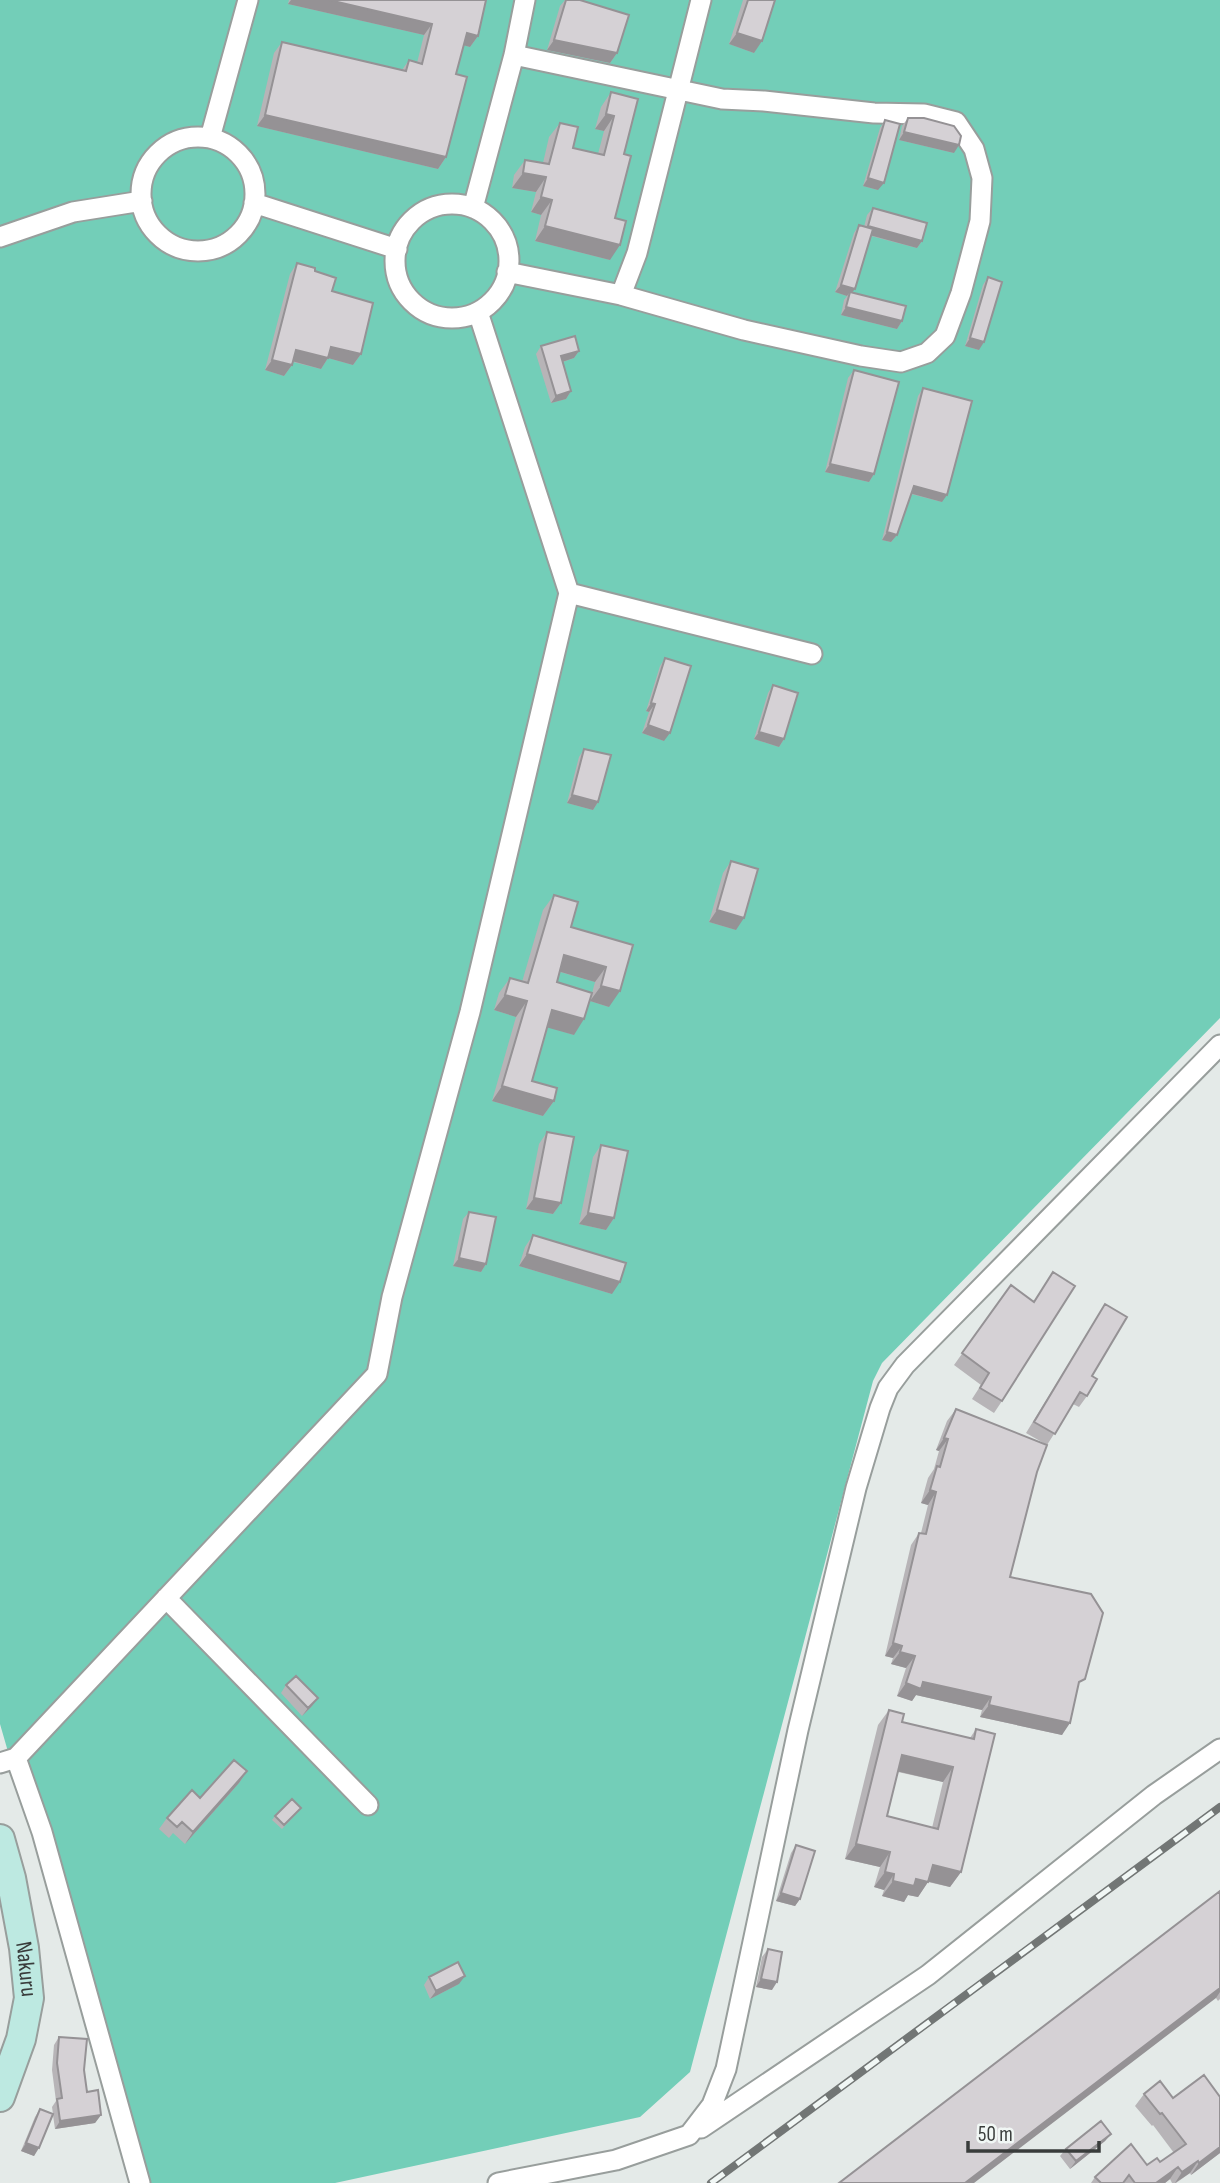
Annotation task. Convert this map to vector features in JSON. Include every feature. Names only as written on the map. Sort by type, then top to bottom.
[{"type":"main road","name":"Nakuru","points":[[0,1839],[12,1878],[29,1998],[21,2039],[0,2097]]},
{"type":"street","points":[[210,138],[248,0]]},
{"type":"street","points":[[473,208],[514,55],[525,0]]},
{"type":"street","points":[[621,295],[637,253],[701,0]]},
{"type":"street","points":[[508,272],[621,295],[744,330],[861,356],[901,362],[927,352],[945,336],[961,293],[980,221],[982,178],[974,149],[956,121],[924,114],[874,113],[722,99],[514,55]]},
{"type":"street","points":[[192,137],[210,138],[226,144],[240,155],[250,169],[255,186],[254,203],[248,220],[238,235],[223,245],[206,251],[188,250],[171,244],[157,233],[147,219],[142,201],[142,183],[149,166],[160,152],[175,142],[192,137]]},
{"type":"street","points":[[0,237],[73,212],[142,201]]},
{"type":"street","points":[[254,203],[397,249]]},
{"type":"street","points":[[449,204],[473,208],[489,217],[501,231],[508,249],[508,272],[504,285],[493,301],[478,312],[461,317],[442,317],[425,311],[411,300],[401,285],[396,267],[397,249],[403,233],[413,220],[426,210],[449,204]]},
{"type":"street","points":[[140,2183],[42,1832],[8,1760],[166,1598],[377,1374],[392,1297],[470,1012],[569,593],[478,312]]},
{"type":"street","points":[[569,593],[812,654]]},
{"type":"street","points":[[689,2135],[712,2105],[726,2069],[804,1703],[856,1488],[888,1388],[905,1365],[1220,1045]]},
{"type":"street","points":[[166,1598],[368,1804]]},
{"type":"street","points":[[498,2183],[616,2160],[689,2135],[928,1975],[1154,1795],[1220,1749]]},
{"type":"green space","points":[[0,0],[1220,0],[1220,1018],[882,1363],[873,1381],[690,2072],[640,2117],[335,2183],[151,2183],[13,1769],[0,1724]]},
{"type":"building","points":[[329,0],[486,0],[478,36],[467,33],[456,74],[467,77],[446,157],[265,115],[282,42],[406,71],[409,60],[422,64],[432,24]]},
{"type":"building","points":[[566,0],[580,0],[629,15],[617,53],[554,40]]},
{"type":"building","points":[[748,0],[775,0],[762,41],[737,33]]},
{"type":"building","points":[[611,92],[638,99],[624,154],[631,156],[615,218],[626,221],[620,245],[545,226],[552,200],[541,197],[546,177],[523,173],[525,160],[549,164],[560,123],[578,127],[573,148],[604,155],[614,116],[606,114]]},
{"type":"building","points":[[908,118],[924,118],[954,126],[961,136],[959,145],[904,132]]},
{"type":"building","points":[[885,120],[900,124],[884,183],[868,178]]},
{"type":"building","points":[[873,208],[927,223],[922,241],[868,226]]},
{"type":"building","points":[[859,225],[873,229],[855,289],[841,285]]},
{"type":"building","points":[[297,263],[336,278],[332,291],[373,303],[361,354],[331,347],[328,358],[296,350],[292,365],[272,360]]},
{"type":"building","points":[[988,277],[1002,282],[984,342],[970,338]]},
{"type":"building","points":[[850,292],[906,306],[902,321],[846,307]]},
{"type":"building","points":[[575,336],[579,351],[561,356],[571,391],[556,396],[541,346]]},
{"type":"building","points":[[854,370],[899,382],[874,474],[830,464]]},
{"type":"building","points":[[923,388],[972,401],[947,495],[914,486],[897,535],[887,532]]},
{"type":"building","points":[[665,658],[691,666],[670,733],[648,725],[655,704],[651,703]]},
{"type":"building","points":[[773,685],[798,693],[784,739],[759,732]]},
{"type":"building","points":[[584,749],[611,755],[598,802],[572,795]]},
{"type":"building","points":[[731,861],[758,869],[744,918],[717,910]]},
{"type":"building","points":[[554,895],[578,902],[571,927],[633,945],[620,991],[601,986],[606,967],[564,955],[557,982],[592,993],[584,1019],[552,1010],[532,1081],[557,1088],[554,1101],[502,1086],[527,1001],[505,995],[510,978],[528,983]]},
{"type":"building","points":[[547,1132],[574,1137],[561,1203],[534,1198]]},
{"type":"building","points":[[601,1145],[628,1151],[614,1218],[588,1213]]},
{"type":"building","points":[[469,1212],[496,1217],[486,1264],[459,1258]]},
{"type":"building","points":[[533,1235],[626,1263],[620,1282],[527,1254]]},
{"type":"building","points":[[1053,1272],[1075,1286],[1002,1401],[980,1388],[989,1373],[962,1353],[1011,1285],[1034,1302]]},
{"type":"building","points":[[1105,1304],[1127,1317],[1092,1376],[1097,1379],[1087,1396],[1080,1392],[1055,1434],[1034,1422]]},
{"type":"building","points":[[956,1409],[1047,1445],[1037,1472],[1010,1577],[1091,1594],[1103,1613],[1085,1679],[1079,1682],[1070,1723],[989,1705],[991,1697],[923,1682],[921,1689],[906,1683],[915,1656],[900,1652],[902,1646],[893,1643],[919,1533],[926,1534],[936,1492],[930,1490],[948,1439],[944,1438]]},
{"type":"building","points":[[296,1676],[318,1698],[308,1708],[286,1685]]},
{"type":"building","points":[[889,1710],[904,1714],[902,1722],[974,1739],[976,1729],[995,1734],[961,1872],[933,1865],[928,1882],[916,1879],[914,1886],[893,1881],[894,1874],[885,1872],[890,1852],[856,1844]],"holes":[[[902,1755],[953,1767],[938,1829],[887,1816]]]},
{"type":"building","points":[[234,1760],[247,1771],[193,1832],[182,1822],[177,1827],[167,1818],[192,1790],[200,1798]]},
{"type":"building","points":[[292,1799],[301,1808],[284,1825],[275,1816]]},
{"type":"building","points":[[796,1845],[815,1851],[800,1899],[781,1893]]},
{"type":"building","points":[[1220,1891],[1220,1988],[965,2183],[839,2183]]},
{"type":"building","points":[[768,1949],[782,1952],[777,1982],[761,1979]]},
{"type":"building","points":[[458,1962],[465,1976],[436,1991],[429,1977]]},
{"type":"building","points":[[59,2037],[87,2039],[84,2070],[87,2092],[98,2090],[101,2115],[60,2121],[57,2099],[62,2098],[57,2063]]},
{"type":"building","points":[[1204,2075],[1220,2097],[1220,2147],[1199,2163],[1198,2161],[1182,2172],[1178,2167],[1156,2183],[1135,2183],[1129,2175],[1123,2183],[1101,2183],[1095,2177],[1131,2144],[1147,2165],[1157,2158],[1160,2162],[1186,2144],[1144,2094],[1160,2081],[1173,2098]]},
{"type":"building","points":[[40,2109],[53,2114],[39,2148],[26,2143]]},
{"type":"building","points":[[1101,2121],[1111,2134],[1076,2161],[1066,2149]]},
{"type":"railway","points":[[711,2183],[1220,1807]]}]
